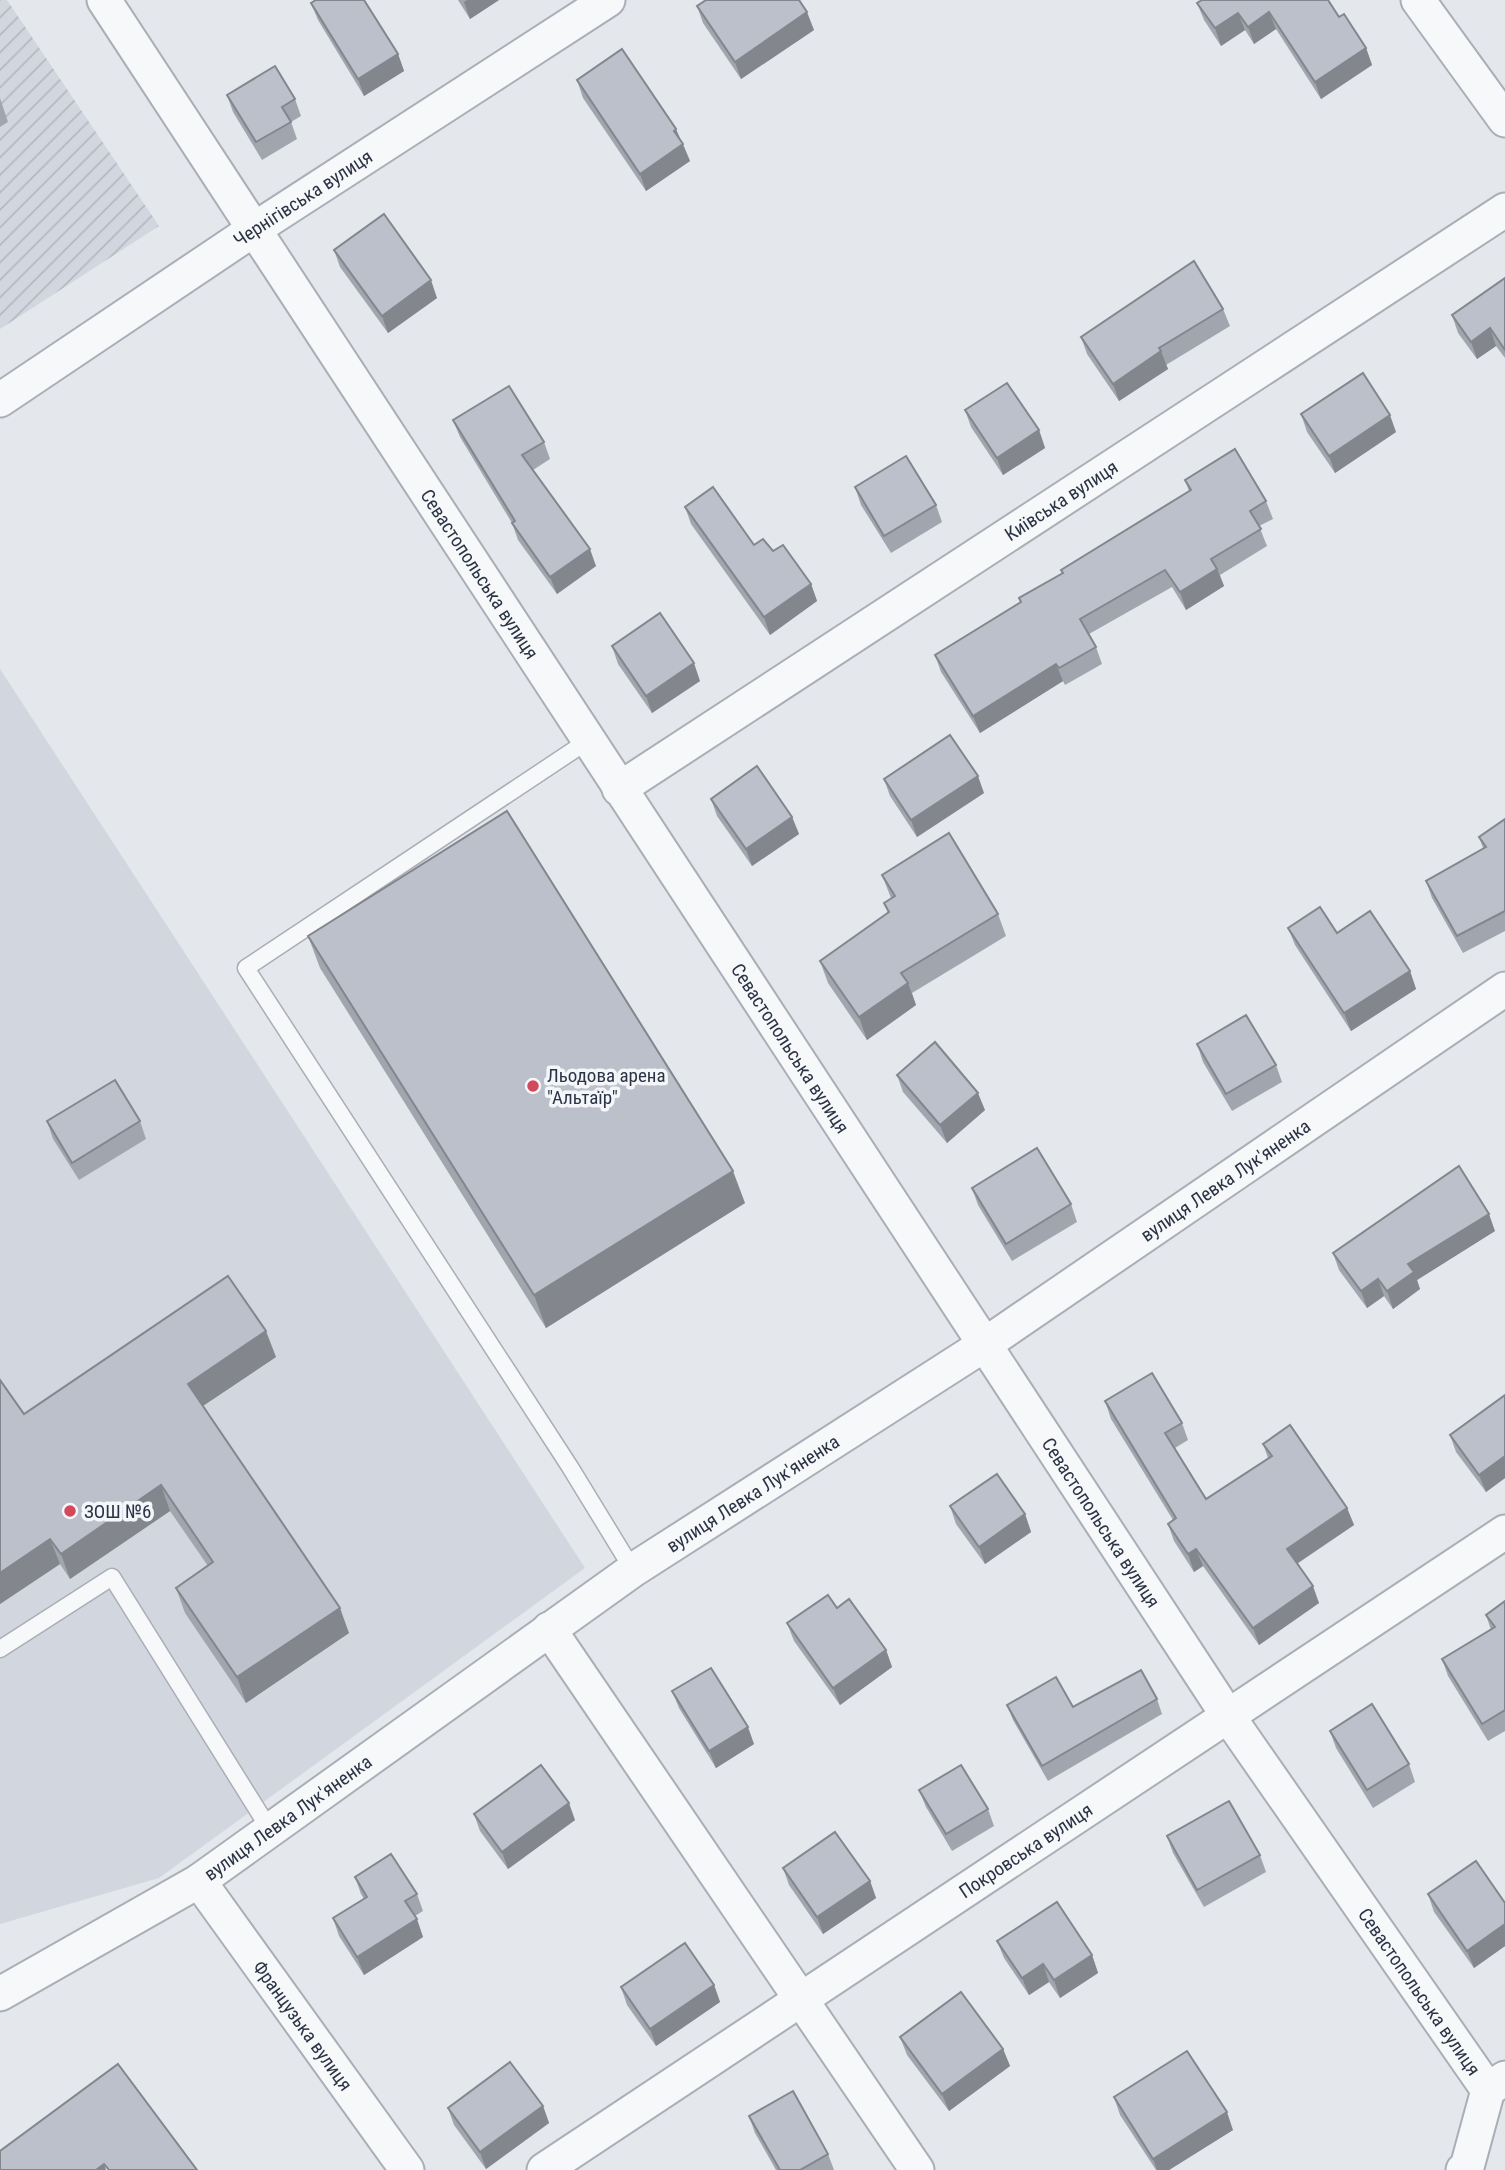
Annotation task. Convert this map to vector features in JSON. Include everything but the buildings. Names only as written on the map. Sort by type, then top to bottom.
[{"type":"street","name":"Севастопольська вулиця","points":[[104,0],[1227,1716],[1496,2084]]},
{"type":"street","name":"Чернігівська вулиця","points":[[0,400],[256,229],[608,0]]},
{"type":"street","points":[[1418,0],[1505,120]]},
{"type":"street","name":"Київська вулиця","points":[[620,789],[1505,210]]},
{"type":"street","name":"вулиця Левка Лук'яненка","points":[[0,1994],[199,1881],[633,1570],[984,1345],[1505,989]]},
{"type":"street","name":"Покровська вулиця","points":[[544,2170],[1505,1532]]},
{"type":"street","points":[[549,1629],[917,2170]]},
{"type":"street","name":"Французька вулиця","points":[[199,1881],[407,2170]]},
{"type":"street","points":[[1463,2170],[1467,2167],[1496,2084]]},
{"type":"lane","points":[[589,740],[246,968],[570,1467],[633,1570]]},
{"type":"lane","points":[[0,1649],[112,1577],[270,1830]]},
{"type":"shaded area","points":[[0,0],[7,0],[159,226],[0,329],[0,127],[8,122],[0,107]]},
{"type":"shaded area","points":[[0,669],[585,1568],[159,1878],[0,1924]]},
{"type":"place","name":"Льодова арена \"Альтаїр\"","points":[[533,1086]]},
{"type":"place","name":"ЗОШ №6","points":[[70,1511]]}]
